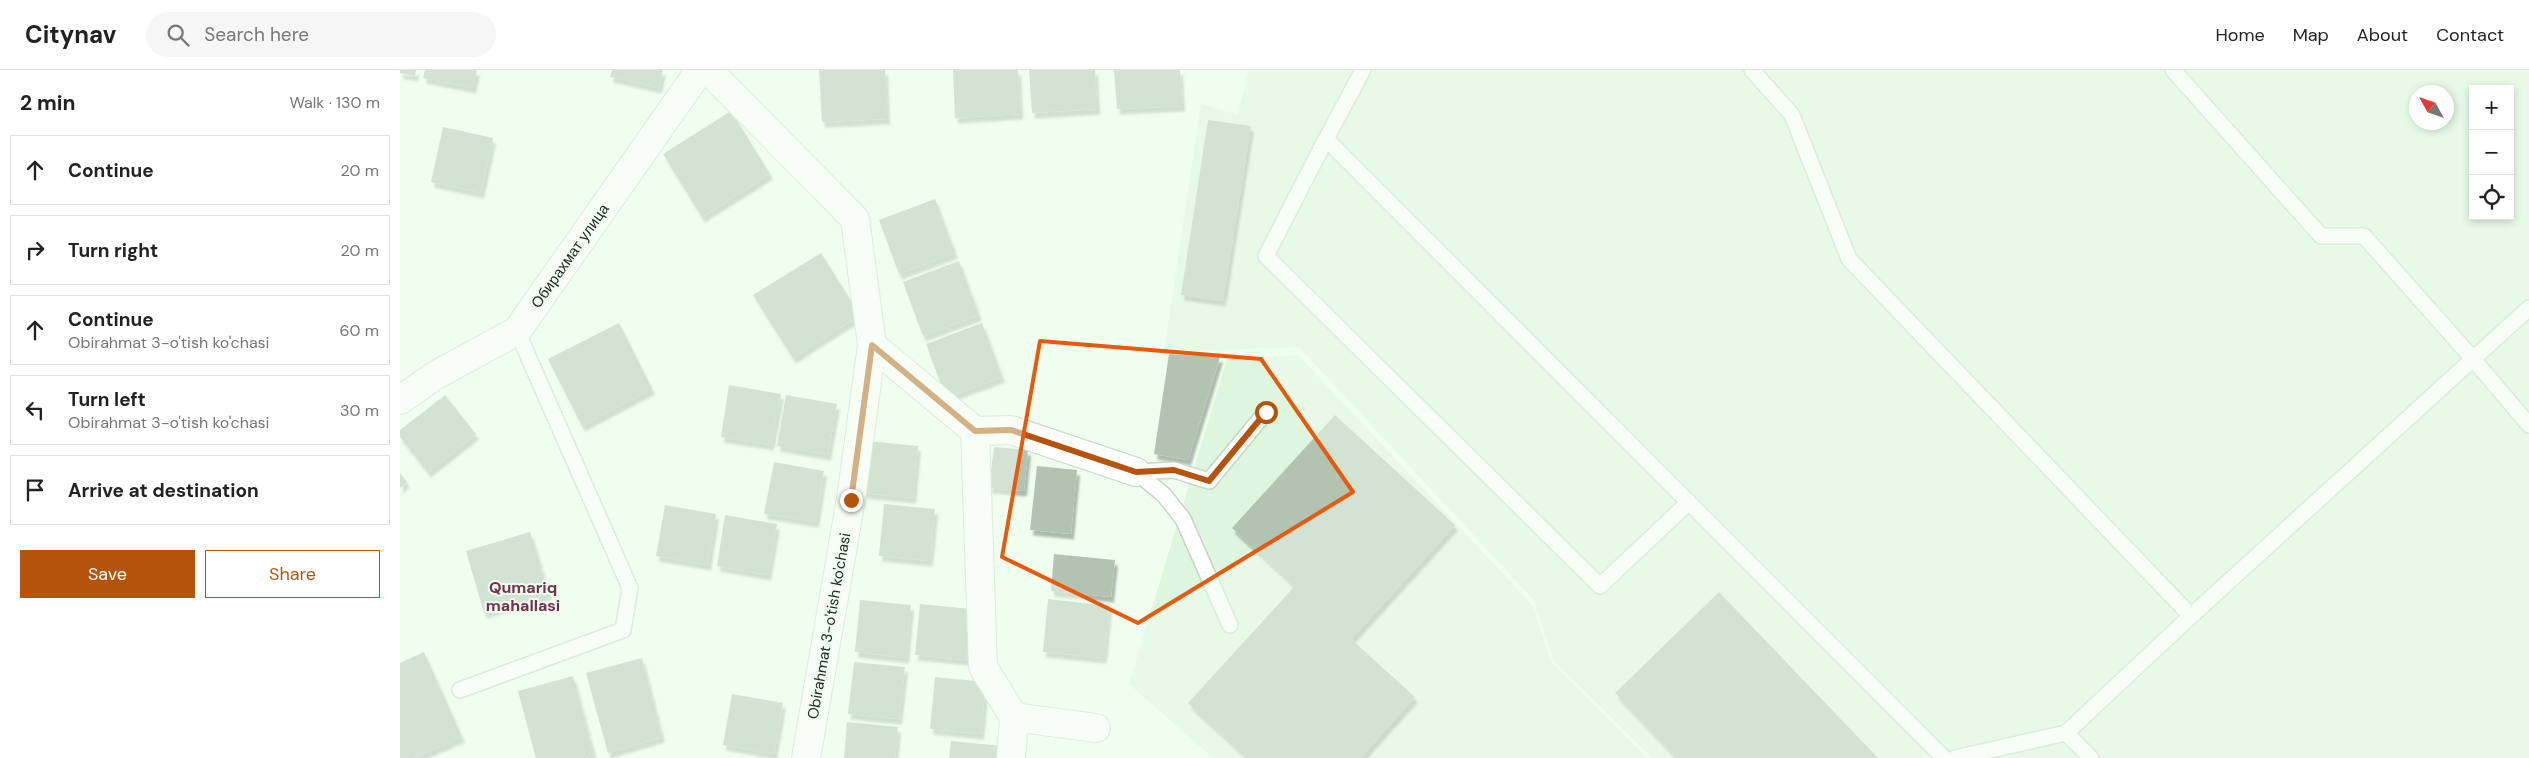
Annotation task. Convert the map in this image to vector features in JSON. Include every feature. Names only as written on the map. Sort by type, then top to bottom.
[{"type":"street","name":"Обирахмат улица","points":[[400,400],[436,375],[517,331],[700,70]]},
{"type":"street","name":"Obirahmat 3-o'tish ko'chasi","points":[[708,70],[855,218],[872,345],[851,500],[806,758]]},
{"type":"street","points":[[872,345],[975,431],[1011,430],[1136,472]]},
{"type":"street","points":[[975,431],[982,667],[1014,716],[1011,758]]},
{"type":"street","points":[[1014,716],[1096,728]]},
{"type":"lane","points":[[1362,70],[1266,256],[1600,586],[1689,502]]},
{"type":"lane","points":[[1752,70],[1792,115],[1849,259],[2191,616]]},
{"type":"lane","points":[[2173,70],[2321,236],[2364,236],[2529,425]]},
{"type":"lane","points":[[1326,139],[1944,758]]},
{"type":"lane","points":[[1955,758],[2066,733],[2191,616],[2529,308]]},
{"type":"lane","points":[[460,690],[622,630],[630,588],[517,331]]},
{"type":"lane","points":[[1136,472],[1174,470],[1209,481],[1266,412]]},
{"type":"lane","points":[[1136,472],[1164,495],[1183,519],[1230,625]]},
{"type":"lane","points":[[2066,733],[2091,758]]},
{"type":"highlighted area","points":[[1040,341],[1261,359],[1353,492],[1138,623],[1002,557]]},
{"type":"shaded area","points":[[1249,70],[2529,70],[2529,758],[1652,758],[1554,661],[1533,599],[1299,347],[1164,352],[1201,104],[1238,115]]},
{"type":"shaded area","points":[[1298,355],[1533,606],[1551,662],[1647,758],[1213,758],[1129,684],[1227,359]]},
{"type":"building","points":[[400,70],[416,70],[415,76],[400,73]]},
{"type":"building","points":[[425,70],[477,70],[473,88],[423,78]]},
{"type":"building","points":[[612,70],[663,70],[659,88],[610,77]]},
{"type":"building","points":[[819,70],[885,70],[887,119],[822,122]]},
{"type":"building","points":[[953,70],[1018,70],[1020,114],[955,118]]},
{"type":"building","points":[[1029,70],[1095,70],[1097,109],[1032,113]]},
{"type":"building","points":[[1114,70],[1180,70],[1182,106],[1117,109]]},
{"type":"building","points":[[731,111],[770,174],[702,217],[663,154]]},
{"type":"building","points":[[1208,120],[1251,126],[1223,301],[1181,295]]},
{"type":"building","points":[[443,127],[493,138],[481,193],[431,182]]},
{"type":"building","points":[[935,199],[955,253],[899,274],[879,220]]},
{"type":"building","points":[[821,253],[860,315],[793,358],[753,295]]},
{"type":"building","points":[[959,261],[979,315],[923,336],[903,282]]},
{"type":"building","points":[[619,323],[652,389],[582,426],[548,359]]},
{"type":"building","points":[[982,323],[1002,377],[946,398],[926,344]]},
{"type":"building","points":[[1169,354],[1220,357],[1188,460],[1154,454]]},
{"type":"building","points":[[729,385],[781,394],[771,445],[721,437]]},
{"type":"building","points":[[445,395],[476,434],[428,472],[400,437],[400,430]]},
{"type":"building","points":[[786,395],[837,404],[828,455],[777,446]]},
{"type":"building","points":[[1335,415],[1455,525],[1351,639],[1415,697],[1360,758],[1248,758],[1188,703],[1295,586],[1232,528]]},
{"type":"building","points":[[867,441],[918,446],[913,498],[862,493]]},
{"type":"building","points":[[994,447],[1028,450],[1024,491],[989,488]]},
{"type":"building","points":[[774,462],[824,471],[816,522],[764,514]]},
{"type":"building","points":[[1037,466],[1077,470],[1071,534],[1030,530]]},
{"type":"building","points":[[400,473],[407,482],[400,488]]},
{"type":"building","points":[[884,504],[935,509],[930,561],[879,556]]},
{"type":"building","points":[[665,505],[716,514],[708,565],[656,556]]},
{"type":"building","points":[[725,515],[777,524],[768,575],[717,566]]},
{"type":"building","points":[[530,532],[549,594],[484,613],[466,551]]},
{"type":"building","points":[[1054,554],[1115,560],[1111,597],[1051,591]]},
{"type":"building","points":[[1719,592],[1878,758],[1677,758],[1615,693]]},
{"type":"building","points":[[1048,599],[1109,606],[1104,658],[1043,652]]},
{"type":"building","points":[[860,600],[911,605],[906,658],[855,652]]},
{"type":"building","points":[[920,604],[971,609],[966,660],[915,655]]},
{"type":"building","points":[[424,652],[462,737],[414,758],[400,758],[400,663]]},
{"type":"building","points":[[642,658],[662,737],[608,753],[586,673]]},
{"type":"building","points":[[854,662],[905,667],[899,719],[848,714]]},
{"type":"building","points":[[573,676],[594,755],[585,758],[536,758],[518,691]]},
{"type":"building","points":[[935,677],[986,682],[981,734],[930,729]]},
{"type":"building","points":[[732,694],[783,703],[774,754],[723,745]]},
{"type":"building","points":[[847,722],[898,727],[895,758],[844,758]]},
{"type":"building","points":[[951,741],[1002,746],[1001,758],[949,758]]},
{"type":"district","name":"Qumariq mahallasi","points":[[523,596]]},
{"type":"route","points":[[851,500],[872,345],[975,431],[1011,430],[1136,472],[1174,470],[1209,481],[1266,412]]}]
